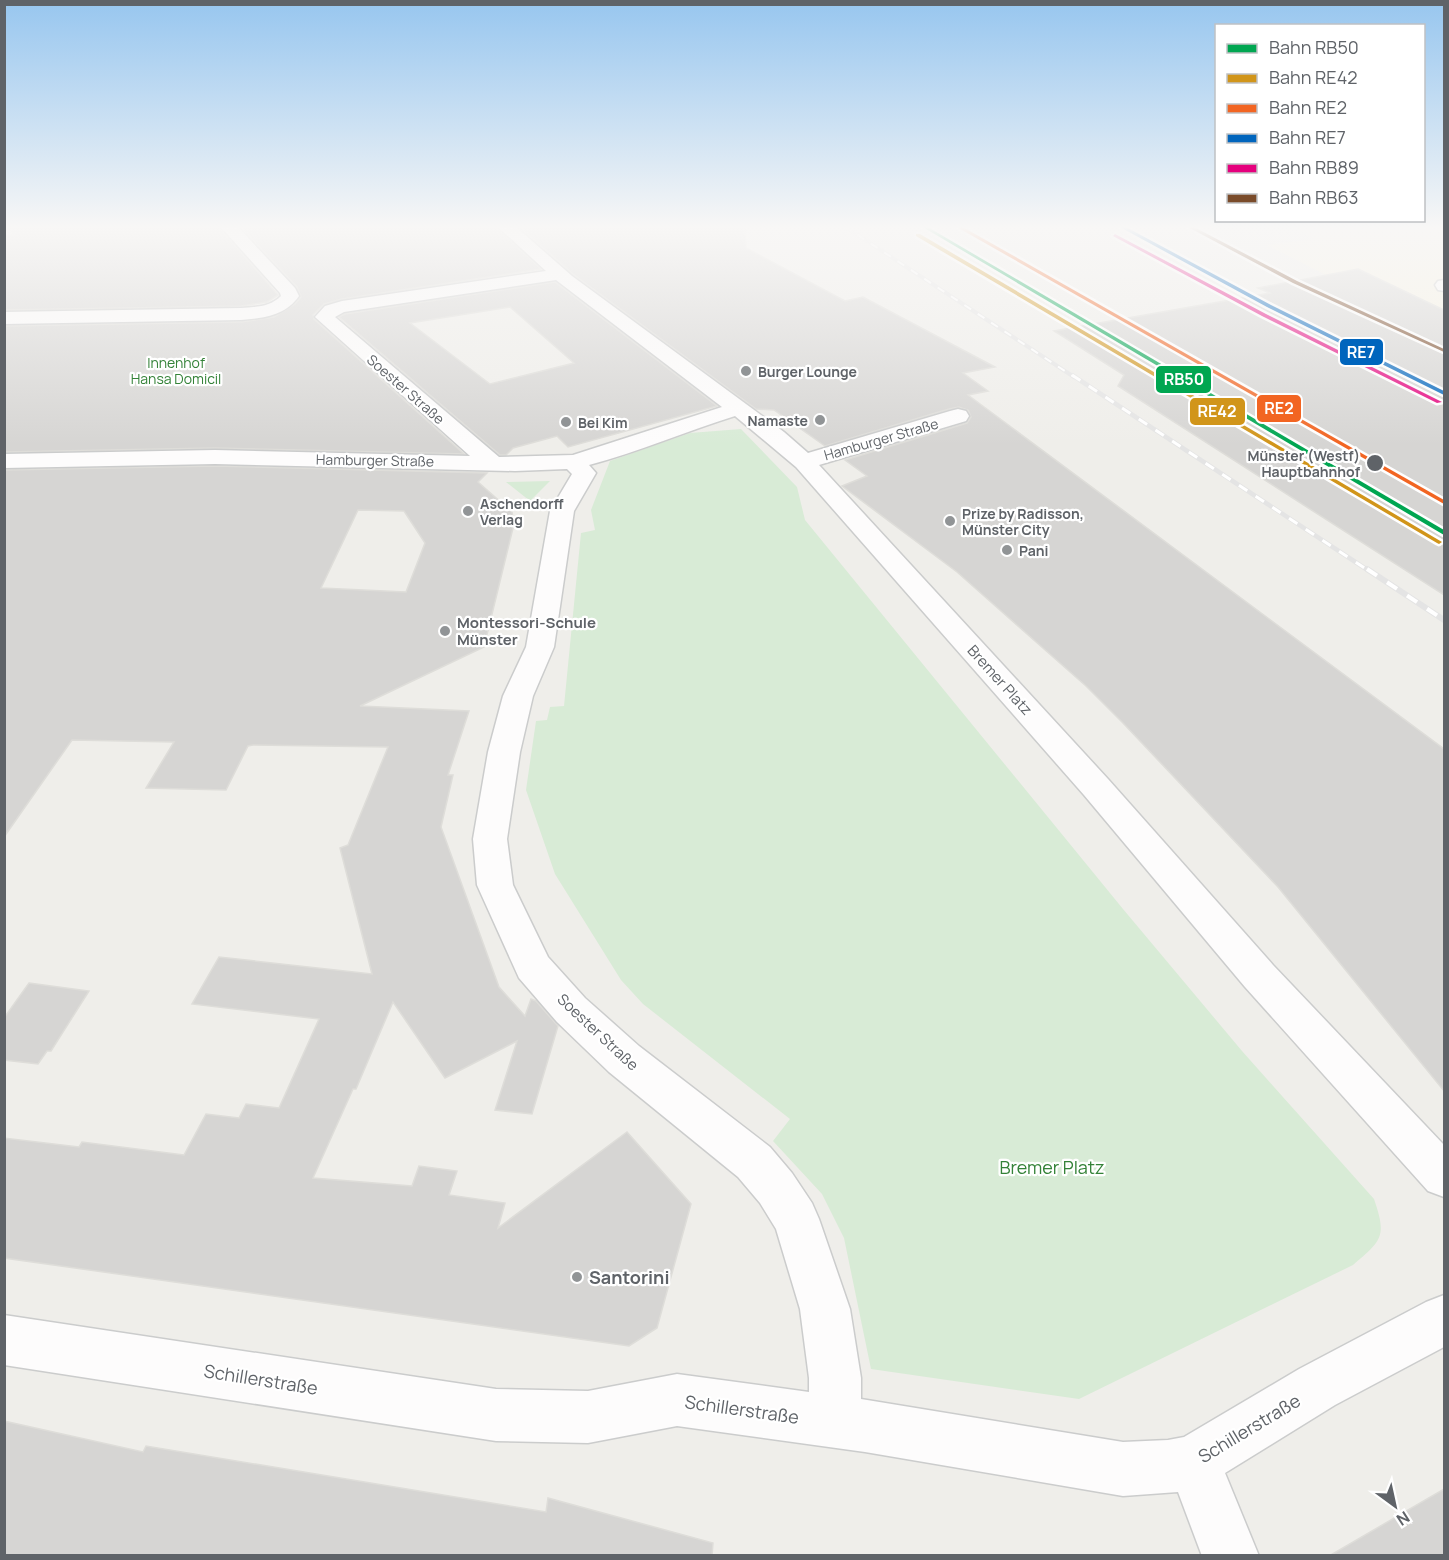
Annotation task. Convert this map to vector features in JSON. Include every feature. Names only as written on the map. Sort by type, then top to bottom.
[{"type":"street","points":[[4,318],[241,314],[268,310],[280,306],[289,299]]},
{"type":"street","name":"Soester Straße","points":[[392,299],[342,307],[326,313],[324,317],[492,463]]},
{"type":"street","name":"Bremer Platz","points":[[593,299],[776,437],[804,462],[1196,900],[1259,976],[1444,1176]]},
{"type":"street","name":"Hamburger Straße","points":[[4,461],[196,458],[515,464],[573,462],[605,454],[688,423],[737,409]]},
{"type":"street","name":"Hamburger Straße","points":[[804,462],[958,416]]},
{"type":"street","name":"Soester Straße","points":[[573,462],[584,473],[562,511],[540,648],[518,696],[504,752],[490,839],[495,885],[534,967],[571,1010],[624,1059],[754,1162],[776,1188],[795,1219],[825,1309],[835,1378],[834,1422]]},
{"type":"street","name":"Schillerstraße","points":[[4,1340],[496,1415],[588,1417],[677,1400],[834,1422],[1123,1469],[1168,1467],[1193,1462],[1317,1387],[1444,1320]]},
{"type":"street","points":[[1193,1462],[1231,1556]]},
{"type":"shaded area","points":[[1373,299],[1444,299],[1444,335]]},
{"type":"green space","name":"Bremer Platz","points":[[741,429],[797,487],[805,520],[1123,909],[1242,1051],[1374,1199],[1380,1222],[1379,1237],[1376,1243],[1353,1265],[1079,1399],[871,1369],[844,1238],[822,1194],[773,1141],[790,1119],[643,1004],[621,980],[555,874],[526,790],[536,721],[547,720],[550,707],[564,706],[581,533],[595,530],[591,510],[610,461],[690,433]]},
{"type":"green space","points":[[550,481],[530,501],[506,482]]},
{"type":"building","points":[[4,299],[272,299],[267,302],[241,306],[4,310]]},
{"type":"building","points":[[299,299],[343,299],[324,304],[313,315],[314,319],[464,454],[215,448],[4,452],[4,326],[241,322],[274,317]]},
{"type":"building","points":[[445,299],[577,299],[717,406],[568,447],[557,436],[513,448],[506,455],[500,455],[339,317],[345,314]],"holes":[[[510,307],[574,363],[490,384],[410,323]]]},
{"type":"building","points":[[607,299],[841,299],[845,301],[866,299],[995,367],[963,373],[988,391],[968,395],[1444,749],[1444,1091],[1278,887],[1123,723],[1086,686],[957,572],[842,486],[867,476],[845,460],[967,423],[971,417],[968,410],[959,407],[949,409],[825,446],[774,410],[756,409]]},
{"type":"building","points":[[1237,299],[1421,299],[1444,310],[1444,595],[1118,386],[1124,375],[1054,331]]},
{"type":"building","points":[[215,466],[487,473],[478,482],[512,512],[514,524],[484,647],[360,706],[469,711],[448,775],[453,775],[441,827],[499,987],[525,1016],[531,999],[536,1001],[558,1026],[532,1114],[495,1110],[517,1041],[445,1078],[393,1002],[356,1089],[353,1089],[313,1178],[412,1186],[419,1166],[457,1171],[449,1195],[505,1203],[498,1228],[627,1132],[691,1204],[657,1328],[629,1346],[4,1258],[4,1138],[79,1147],[82,1142],[184,1155],[206,1114],[239,1118],[246,1104],[279,1108],[319,1019],[192,1004],[219,957],[372,974],[340,848],[348,845],[388,747],[248,746],[226,790],[146,788],[174,742],[72,740],[4,837],[4,470]],"holes":[[[358,510],[404,511],[425,543],[406,592],[321,588]]]},
{"type":"building","points":[[29,983],[89,991],[51,1051],[47,1051],[38,1064],[4,1060],[4,1018]]},
{"type":"building","points":[[4,1421],[143,1452],[146,1446],[546,1512],[548,1498],[713,1543],[712,1556],[4,1556]]},
{"type":"building","points":[[1444,1489],[1444,1556],[1329,1556]]},
{"type":"railway","points":[[955,299],[1074,377]]},
{"type":"railway","points":[[1072,375],[1369,571]]},
{"type":"railway","points":[[1367,569],[1444,620]]},
{"type":"rail line","name":"RE42","points":[[1026,299],[1439,542]]},
{"type":"rail line","name":"RB50","points":[[1047,299],[1444,533]]},
{"type":"rail line","name":"RE2","points":[[1085,299],[1444,502]]},
{"type":"rail line","name":"RB89","points":[[1234,299],[1439,402]]},
{"type":"rail line","name":"RE7","points":[[1256,299],[1444,393]]},
{"type":"rail line","name":"RB63","points":[[1331,299],[1444,351]]},
{"type":"place","name":"Burger Lounge","points":[[746,371]]},
{"type":"place","name":"Namaste","points":[[820,420]]},
{"type":"place","name":"Bei Kim","points":[[566,422]]},
{"type":"place","name":"Münster (Westf) Hauptbahnhof","points":[[1375,463]]},
{"type":"place","name":"Aschendorff Verlag","points":[[468,511]]},
{"type":"place","name":"Prize by Radisson, Münster City","points":[[950,521]]},
{"type":"place","name":"Pani","points":[[1007,550]]},
{"type":"place","name":"Montessori-Schule Münster","points":[[445,631]]},
{"type":"place","name":"Santorini","points":[[577,1277]]},
{"type":"park label","name":"Innenhof Hansa Domicil","points":[[176,370]]}]
